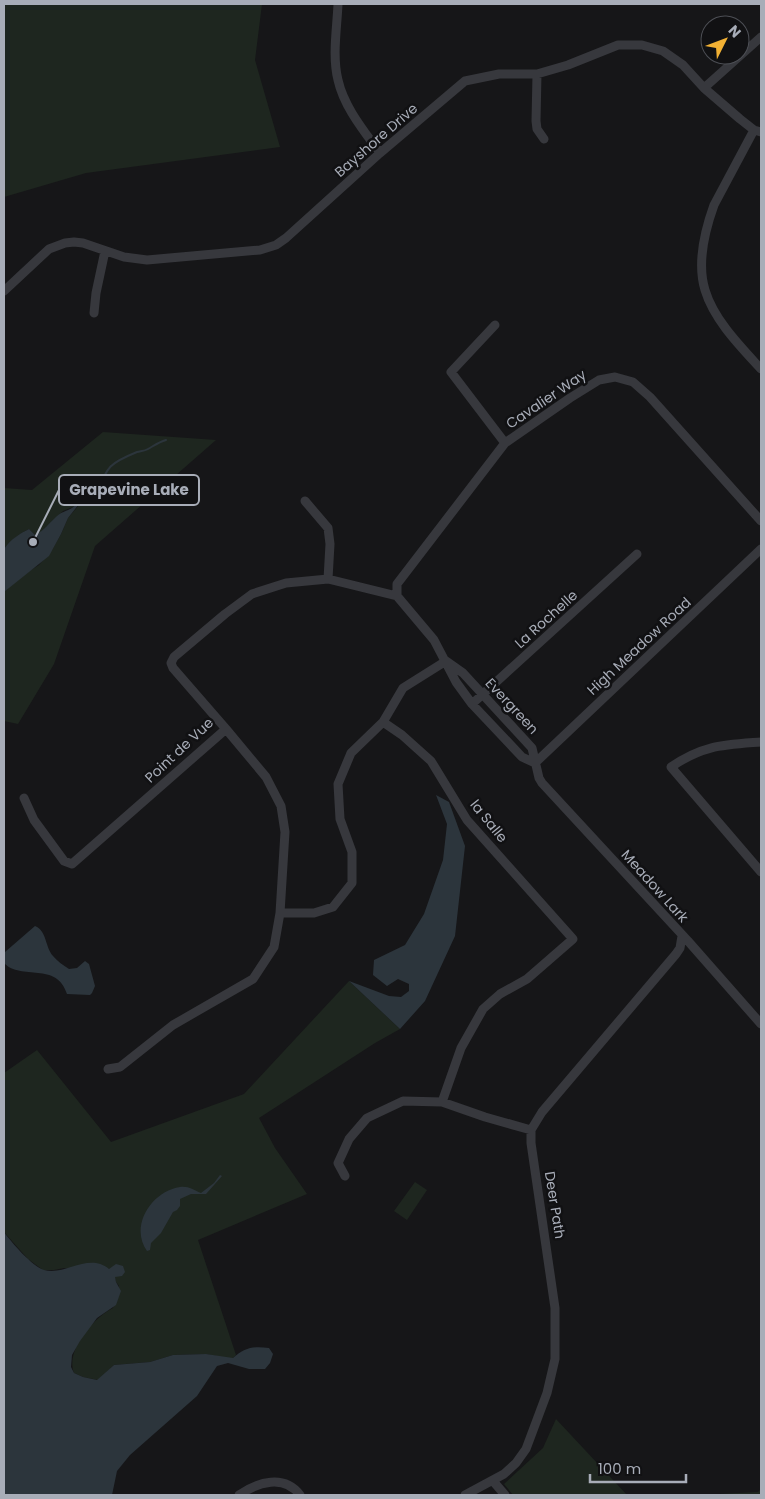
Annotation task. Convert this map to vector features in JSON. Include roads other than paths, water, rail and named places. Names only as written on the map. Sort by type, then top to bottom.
[{"type":"street","points":[[338,4],[336,46],[338,80],[341,92],[358,123],[380,153]]},
{"type":"street","points":[[704,88],[761,37]]},
{"type":"street","name":"Bayshore Drive","points":[[4,290],[55,245],[74,242],[83,243],[124,257],[147,260],[260,250],[276,244],[286,238],[380,153],[465,81],[499,74],[537,74],[568,65],[618,45],[642,45],[663,51],[683,65],[704,88],[758,131]]},
{"type":"street","points":[[537,74],[536,121],[537,129],[544,140]]},
{"type":"street","points":[[758,131],[710,217],[704,236],[702,274],[708,297],[716,312],[729,332],[761,369]]},
{"type":"street","points":[[94,313],[96,293],[105,251]]},
{"type":"street","points":[[495,325],[451,372],[505,443]]},
{"type":"street","name":"Cavalier Way","points":[[397,596],[397,584],[505,443],[599,380],[615,377],[633,382],[650,397],[761,521]]},
{"type":"street","points":[[306,501],[328,528],[330,544],[328,579]]},
{"type":"street","name":"High Meadow Road","points":[[535,763],[761,549]]},
{"type":"street","name":"La Rochelle","points":[[472,704],[637,554]]},
{"type":"street","name":"Point de Vue","points":[[24,798],[34,820],[64,861],[72,864],[226,729],[173,668],[171,662],[174,657],[225,614],[252,594],[294,581],[328,579],[397,596]]},
{"type":"street","name":"Evergreen","points":[[397,596],[434,640],[456,682],[472,704],[522,757],[535,763]]},
{"type":"street","points":[[280,913],[314,913],[333,906],[352,882],[352,852],[340,818],[338,784],[351,753],[383,722],[403,688],[446,661]]},
{"type":"street","name":"Evergreen","points":[[446,661],[463,673],[532,748],[535,763]]},
{"type":"street","name":"la Salle","points":[[383,722],[402,735],[431,761],[467,820],[573,938],[527,979],[500,994],[484,1009],[461,1048],[442,1102]]},
{"type":"street","points":[[108,1069],[120,1068],[173,1024],[253,979],[274,947],[280,913],[285,832],[281,806],[266,777],[226,729]]},
{"type":"street","points":[[761,742],[714,746],[687,756],[671,767],[761,872]]},
{"type":"street","name":"Meadow Lark","points":[[535,763],[542,783],[761,1024]]},
{"type":"street","points":[[345,1176],[338,1163],[349,1139],[367,1118],[395,1103],[403,1101],[442,1102],[484,1117],[531,1130],[542,1112],[676,954],[680,948],[682,936]]},
{"type":"street","name":"Deer Path","points":[[465,1495],[504,1474],[526,1449],[547,1393],[555,1359],[555,1308],[531,1143],[531,1130]]},
{"type":"street","points":[[493,1481],[505,1495]]},
{"type":"street","points":[[239,1495],[258,1484],[269,1482],[286,1484],[300,1495]]},
{"type":"waterway","points":[[86,496],[87,494],[97,493],[107,471],[115,463],[166,440]]},
{"type":"place","name":"Grapevine Lake","points":[[33,542]]}]
